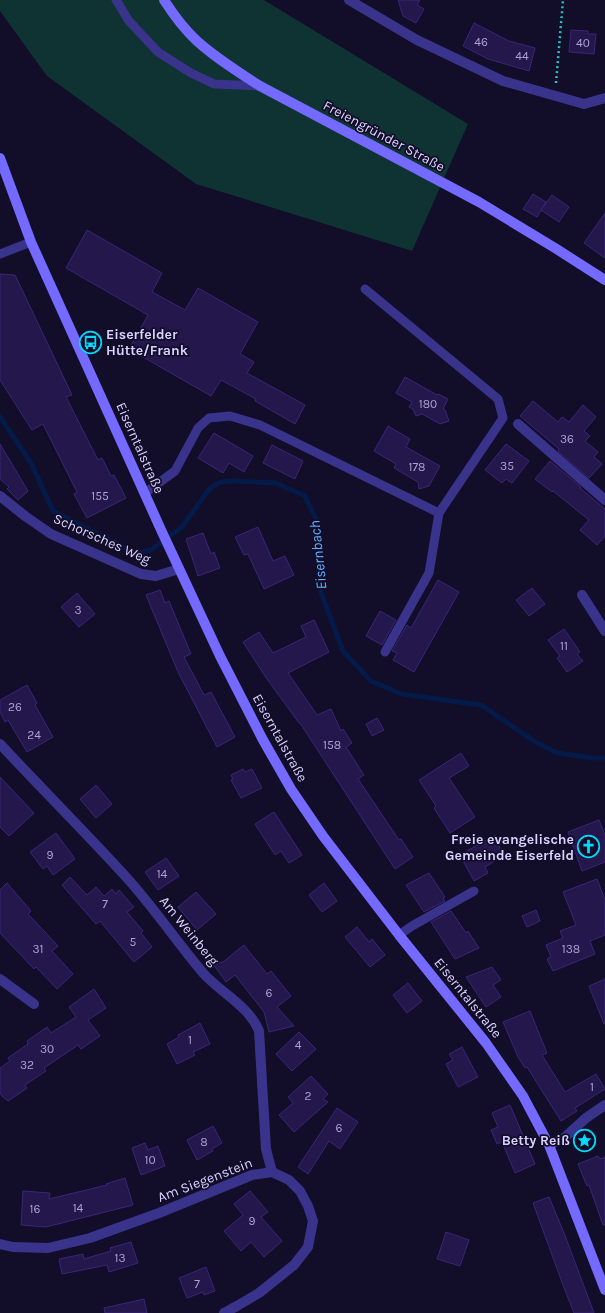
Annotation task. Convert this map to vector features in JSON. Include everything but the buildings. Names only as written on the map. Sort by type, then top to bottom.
[{"type":"main road","name":"Freiengründer Straße","points":[[164,0],[196,40],[228,66],[260,86],[479,202],[556,248],[605,280]]},
{"type":"main road","name":"Eiserntalstraße","points":[[0,158],[32,242],[162,532],[220,656],[263,740],[291,789],[336,854],[505,1069],[523,1096],[549,1145],[605,1290]]},
{"type":"street","points":[[349,0],[417,40],[503,82],[584,104],[605,98]]},
{"type":"street","points":[[518,424],[605,500]]},
{"type":"street","name":"Schorsches Weg","points":[[0,496],[51,534],[141,574],[156,576],[179,569]]},
{"type":"street","points":[[582,595],[605,632]]},
{"type":"street","name":"Am Weinberg","points":[[0,744],[127,878],[157,913],[204,974],[256,1023],[259,1031],[266,1149],[272,1172]]},
{"type":"street","points":[[0,979],[34,1004]]},
{"type":"street","points":[[549,1145],[564,1138],[586,1118],[605,1105]]},
{"type":"street","name":"Am Siegenstein","points":[[0,1244],[12,1247],[48,1248],[90,1238],[158,1213],[252,1175],[272,1172],[289,1180],[300,1191],[308,1206],[313,1221],[308,1247],[294,1265],[259,1293],[224,1313]]},
{"type":"lane","points":[[116,0],[129,21],[158,52],[190,73],[214,84],[260,86]]},
{"type":"lane","points":[[0,254],[32,242]]},
{"type":"lane","points":[[365,289],[498,399],[503,418],[439,513],[429,573],[385,652]]},
{"type":"lane","points":[[145,494],[175,471],[198,428],[209,418],[230,416],[260,425],[439,513]]},
{"type":"lane","points":[[399,935],[474,891]]},
{"type":"path","points":[[555,96],[563,0]]},
{"type":"green space","points":[[0,0],[264,0],[468,124],[412,251],[196,184],[47,76],[0,11]]},
{"type":"waterway","name":"Eisernbach","points":[[0,417],[31,463],[53,511],[137,554],[151,550],[182,527],[210,488],[221,482],[276,483],[305,496],[316,519],[320,590],[343,651],[371,681],[402,694],[481,705],[537,743],[557,753],[593,758],[605,758]]},
{"type":"place","name":"Eiserfelder Hütte/Frank","points":[[91,342]]},
{"type":"place","name":"Freie evangelische Gemeinde Eiserfeld","points":[[589,847]]},
{"type":"place","name":"Betty Reiß","points":[[585,1140]]}]
